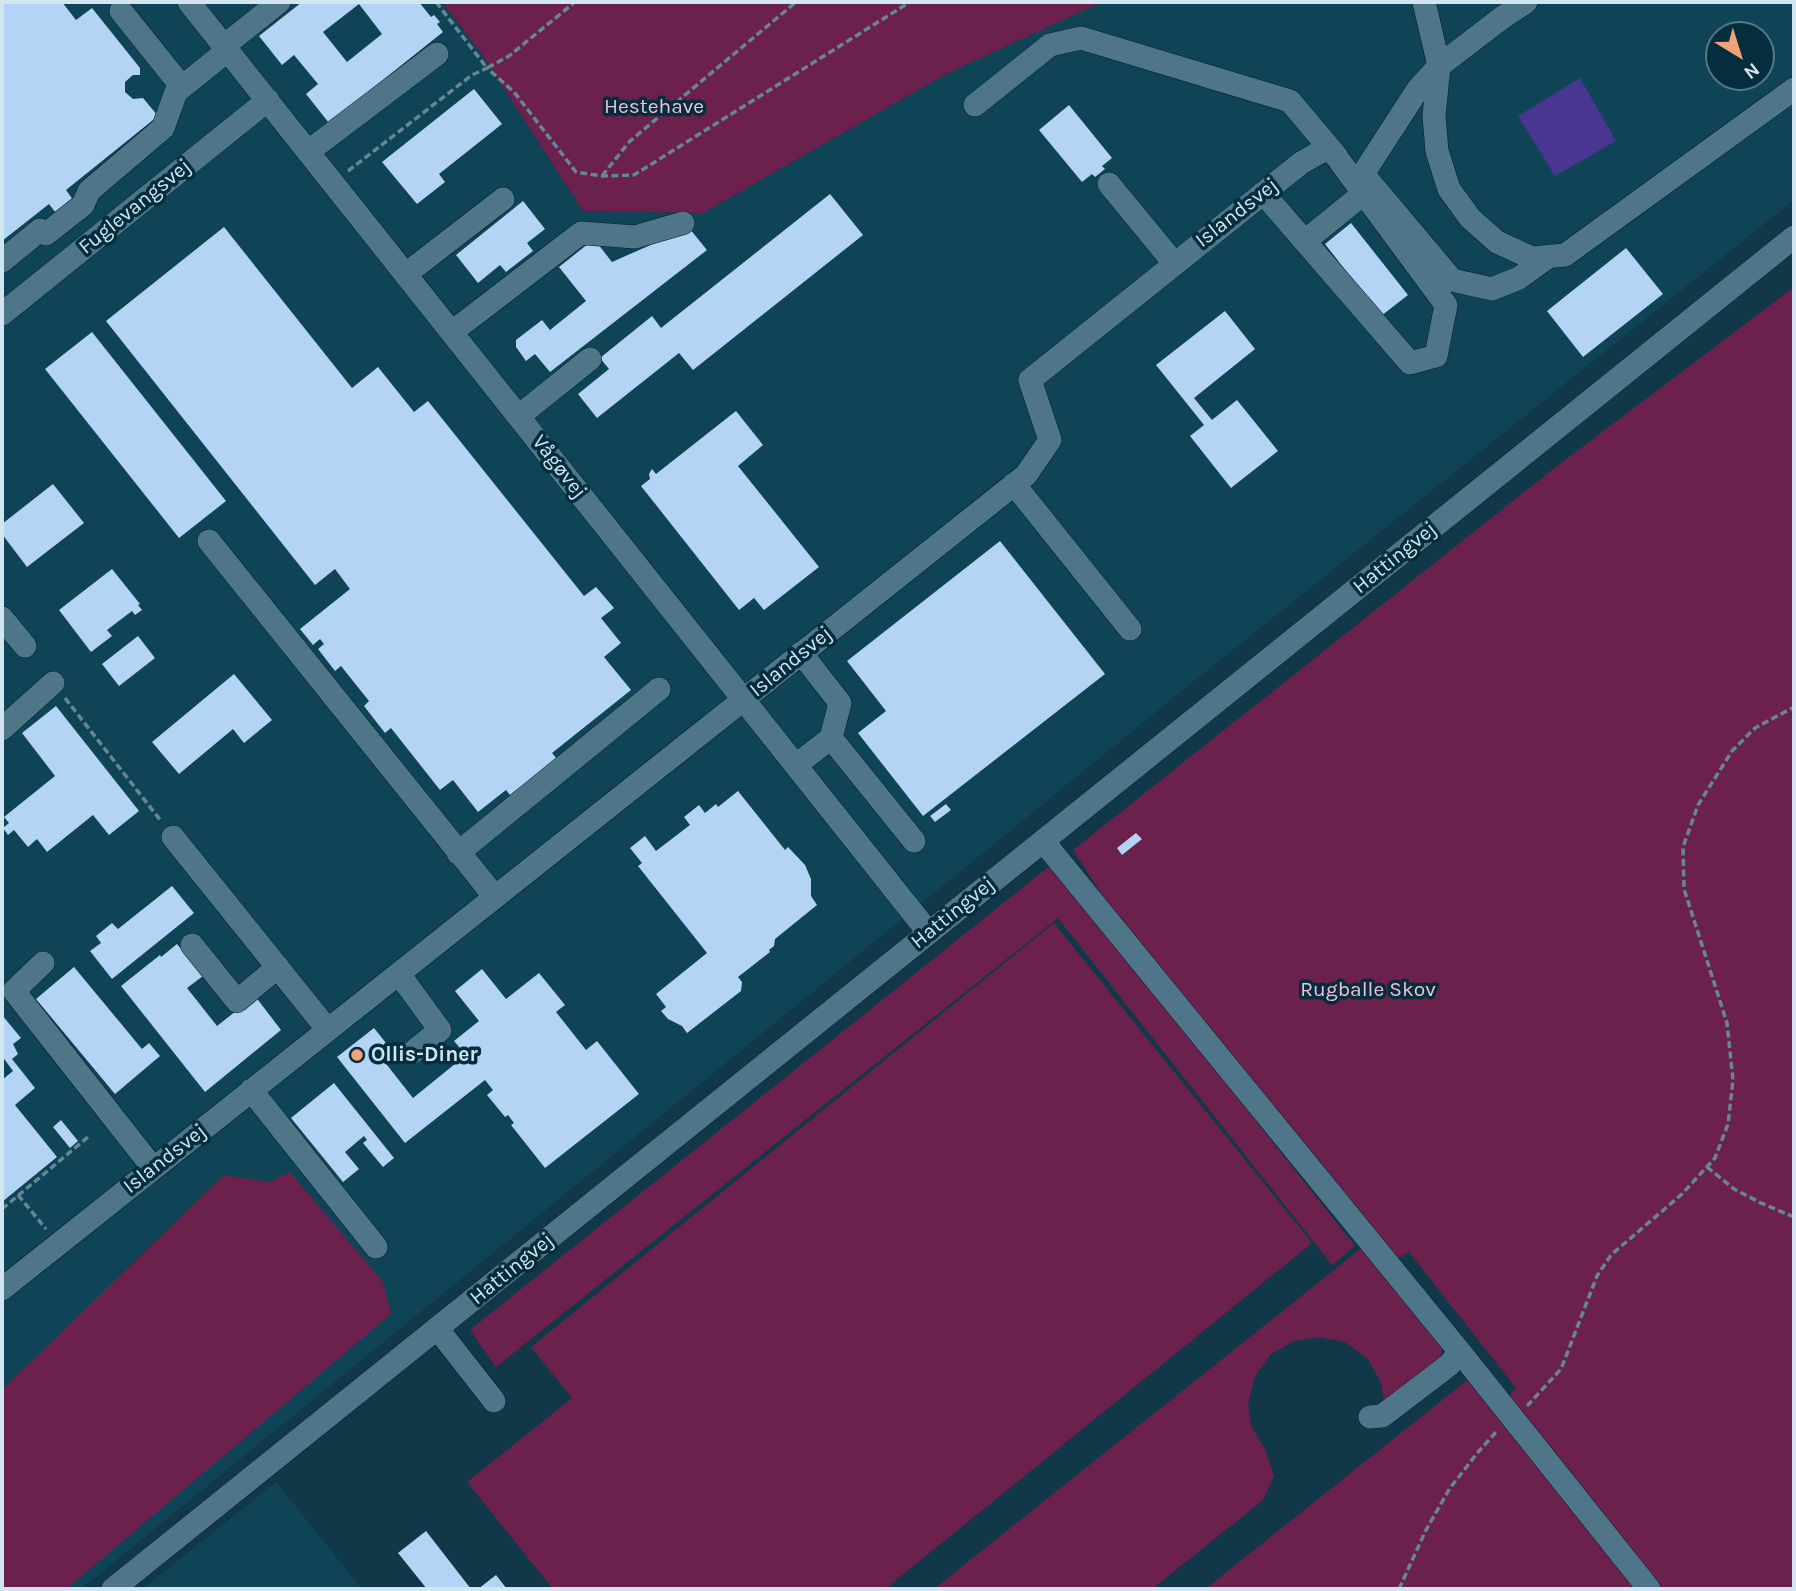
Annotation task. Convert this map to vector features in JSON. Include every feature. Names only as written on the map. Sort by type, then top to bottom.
[{"type":"street","points":[[2,261],[40,230],[46,234],[83,205],[89,191],[163,128],[176,92],[279,2]]},
{"type":"street","points":[[1424,2],[1439,66],[1434,116],[1437,151],[1449,189],[1470,218],[1497,243],[1532,258],[1565,255],[1794,89]]},
{"type":"street","points":[[1305,242],[1363,184],[1418,89],[1439,66],[1526,2]]},
{"type":"street","name":"Vågøvej","points":[[195,4],[226,48],[332,183],[929,933]]},
{"type":"street","points":[[121,11],[182,87]]},
{"type":"street","points":[[975,104],[1050,45],[1081,38],[1290,102],[1363,184],[1423,259],[1446,305],[1436,356],[1410,363],[1263,193]]},
{"type":"street","points":[[309,151],[437,54]]},
{"type":"street","name":"Fuglevangsvej","points":[[2,314],[268,100]]},
{"type":"street","name":"Islandsvej","points":[[2,1289],[1026,475],[1050,440],[1030,380],[1301,163],[1335,155]]},
{"type":"street","points":[[1110,184],[1174,264]]},
{"type":"street","points":[[406,274],[503,199]]},
{"type":"street","points":[[452,332],[581,233],[635,237],[683,223]]},
{"type":"street","name":"Hattingvej","points":[[113,1589],[1794,237]]},
{"type":"street","points":[[1423,259],[1452,280],[1492,289],[1519,278],[1548,257]]},
{"type":"street","points":[[519,416],[590,359]]},
{"type":"street","points":[[1014,484],[1130,629]]},
{"type":"street","points":[[209,541],[495,897]]},
{"type":"street","points":[[2,618],[25,646]]},
{"type":"street","points":[[796,765],[831,738],[840,703],[801,653]]},
{"type":"street","points":[[2,729],[53,683]]},
{"type":"street","points":[[458,853],[659,689]]},
{"type":"street","points":[[831,738],[914,841]]},
{"type":"street","points":[[173,837],[328,1030]]},
{"type":"street","points":[[1044,841],[1649,1589]]},
{"type":"street","points":[[192,945],[237,1001],[278,967]]},
{"type":"street","points":[[43,963],[14,991],[153,1168]]},
{"type":"street","points":[[398,974],[440,1030],[413,1052]]},
{"type":"street","points":[[251,1090],[376,1247]]},
{"type":"street","points":[[437,1328],[494,1401]]},
{"type":"street","points":[[1370,1418],[1382,1416],[1449,1364],[1460,1352]]},
{"type":"path","points":[[436,2],[487,68],[514,92],[576,172],[601,176],[634,175],[910,2]]},
{"type":"path","points":[[332,183],[472,75],[509,56],[575,2]]},
{"type":"path","points":[[601,176],[629,142],[796,2]]},
{"type":"path","points":[[53,683],[173,837]]},
{"type":"path","points":[[1399,1589],[1426,1530],[1450,1489],[1479,1451],[1511,1416],[1530,1404],[1560,1369],[1597,1276],[1611,1255],[1682,1194],[1715,1158],[1728,1124],[1732,1080],[1727,1023],[1684,889],[1683,847],[1698,805],[1732,751],[1755,728],[1794,707]]},
{"type":"path","points":[[2,1209],[88,1138]]},
{"type":"path","points":[[1707,1167],[1734,1189],[1794,1217]]},
{"type":"path","points":[[18,1195],[58,1244]]},
{"type":"shaded area","points":[[2,2],[442,2],[481,53],[583,211],[703,213],[946,74],[1102,2],[1794,2],[1794,200],[1167,703],[81,1589],[2,1589]]},
{"type":"shaded area","points":[[1580,78],[1616,141],[1555,176],[1518,116]]},
{"type":"shaded area","points":[[276,1482],[362,1589],[142,1589]]},
{"type":"green space","name":"Hestehave","points":[[442,2],[1102,2],[946,74],[703,213],[583,211],[481,53]]},
{"type":"green space","name":"Rugballe Skov","points":[[1794,287],[1794,1589],[1657,1589],[1508,1397],[1516,1388],[1409,1252],[1394,1260],[1112,910],[1073,850],[1548,473]]},
{"type":"green space","points":[[1052,864],[1355,1246],[1332,1265],[1058,918],[496,1367],[470,1330]]},
{"type":"green space","points":[[1054,923],[1312,1243],[885,1589],[553,1589],[467,1482],[572,1398],[531,1347]]},
{"type":"green space","points":[[290,1172],[383,1282],[391,1314],[66,1589],[2,1589],[2,1390],[224,1175],[269,1182]]},
{"type":"green space","points":[[1364,1246],[1444,1345],[1438,1362],[1384,1400],[1381,1383],[1368,1359],[1345,1342],[1319,1337],[1294,1341],[1271,1354],[1255,1376],[1248,1404],[1251,1426],[1265,1449],[1274,1476],[1263,1500],[1152,1589],[934,1589]]},
{"type":"green space","points":[[1470,1378],[1635,1589],[1205,1589]]},
{"type":"building","points":[[2,2],[62,2],[76,20],[92,8],[140,68],[140,75],[133,75],[125,82],[125,92],[133,99],[143,98],[158,116],[66,190],[76,204],[59,217],[49,204],[2,241]]},
{"type":"building","points":[[302,2],[419,2],[431,17],[434,15],[440,22],[437,24],[443,32],[329,123],[306,94],[318,84],[294,55],[282,65],[259,36]],"holes":[[[359,4],[382,34],[347,62],[323,32]]]},
{"type":"building","points":[[474,89],[502,124],[439,174],[445,182],[417,204],[382,162]]},
{"type":"building","points":[[1069,105],[1112,158],[1102,166],[1105,169],[1095,177],[1092,174],[1082,182],[1039,130]]},
{"type":"building","points":[[830,194],[863,235],[693,370],[679,353],[597,418],[578,394],[609,369],[600,358],[652,316],[661,328]]},
{"type":"building","points":[[523,201],[545,229],[527,243],[533,251],[506,272],[500,265],[478,283],[456,255]]},
{"type":"building","points":[[1351,223],[1408,295],[1381,316],[1325,244]]},
{"type":"building","points":[[224,227],[352,388],[378,367],[414,412],[428,401],[584,596],[596,587],[614,608],[601,618],[621,643],[604,657],[631,690],[552,753],[557,759],[510,795],[506,790],[478,812],[453,780],[440,790],[391,728],[385,733],[364,706],[369,701],[341,666],[335,671],[318,649],[324,644],[320,639],[313,645],[300,629],[350,589],[335,569],[315,585],[106,321]]},
{"type":"building","points":[[689,228],[707,250],[550,372],[535,354],[526,361],[516,347],[516,340],[542,320],[550,330],[586,301],[559,267],[594,239],[612,262]]},
{"type":"building","points":[[1626,248],[1663,294],[1583,357],[1547,311]]},
{"type":"building","points":[[1225,311],[1255,349],[1194,398],[1212,420],[1237,400],[1278,451],[1231,488],[1190,436],[1204,425],[1156,365]]},
{"type":"building","points":[[92,332],[226,501],[179,538],[45,369]]},
{"type":"building","points":[[736,411],[763,445],[738,466],[819,567],[764,610],[754,598],[739,610],[641,486],[650,479],[652,469],[656,474]]},
{"type":"building","points":[[53,484],[84,523],[27,567],[2,534],[2,524]]},
{"type":"building","points":[[1000,541],[1105,674],[923,816],[858,733],[886,711],[847,661]]},
{"type":"building","points":[[112,569],[142,610],[135,615],[132,611],[107,630],[112,636],[91,652],[59,610]]},
{"type":"building","points":[[138,636],[155,658],[119,686],[102,664]]},
{"type":"building","points":[[234,674],[272,720],[244,743],[233,729],[179,774],[152,742]]},
{"type":"building","points":[[56,706],[139,811],[109,835],[93,815],[47,852],[37,839],[28,847],[14,830],[8,835],[3,828],[9,823],[4,817],[55,776],[22,733]]},
{"type":"building","points":[[738,791],[785,850],[788,847],[805,865],[811,879],[811,896],[817,905],[775,939],[770,952],[738,977],[742,982],[741,991],[687,1033],[682,1026],[668,1019],[661,1011],[666,1007],[656,994],[707,953],[638,866],[642,863],[630,848],[645,836],[656,851],[690,825],[684,817],[699,805],[705,813],[716,804],[718,807]]},
{"type":"building","points":[[946,804],[951,810],[935,822],[930,816]]},
{"type":"building","points":[[1136,833],[1142,839],[1122,855],[1117,848]]},
{"type":"building","points":[[172,886],[194,913],[112,979],[90,951],[101,943],[96,936],[112,923],[118,929]]},
{"type":"building","points":[[177,944],[203,976],[187,988],[217,1026],[255,996],[281,1030],[205,1092],[121,986]]},
{"type":"building","points":[[74,967],[142,1049],[149,1043],[160,1056],[115,1094],[36,999]]},
{"type":"building","points":[[482,969],[506,999],[539,973],[565,1005],[556,1012],[586,1050],[597,1041],[639,1094],[545,1168],[511,1125],[514,1123],[508,1115],[505,1117],[487,1095],[493,1090],[485,1080],[405,1143],[337,1057],[374,1028],[386,1043],[376,1051],[413,1098],[466,1055],[454,1041],[479,1021],[455,991]]},
{"type":"building","points":[[2,1015],[21,1038],[13,1044],[18,1054],[12,1059],[35,1088],[15,1105],[57,1157],[2,1202],[2,1080],[13,1071],[2,1056]]},
{"type":"building","points":[[334,1083],[394,1158],[383,1167],[363,1143],[367,1140],[364,1136],[345,1152],[359,1169],[343,1182],[291,1118]]},
{"type":"building","points":[[61,1120],[78,1141],[70,1148],[53,1127]]},
{"type":"building","points":[[426,1531],[471,1589],[427,1589],[398,1553]]},
{"type":"building","points":[[496,1575],[507,1589],[478,1589]]},
{"type":"place","name":"Ollis-Diner","points":[[357,1055]]}]
